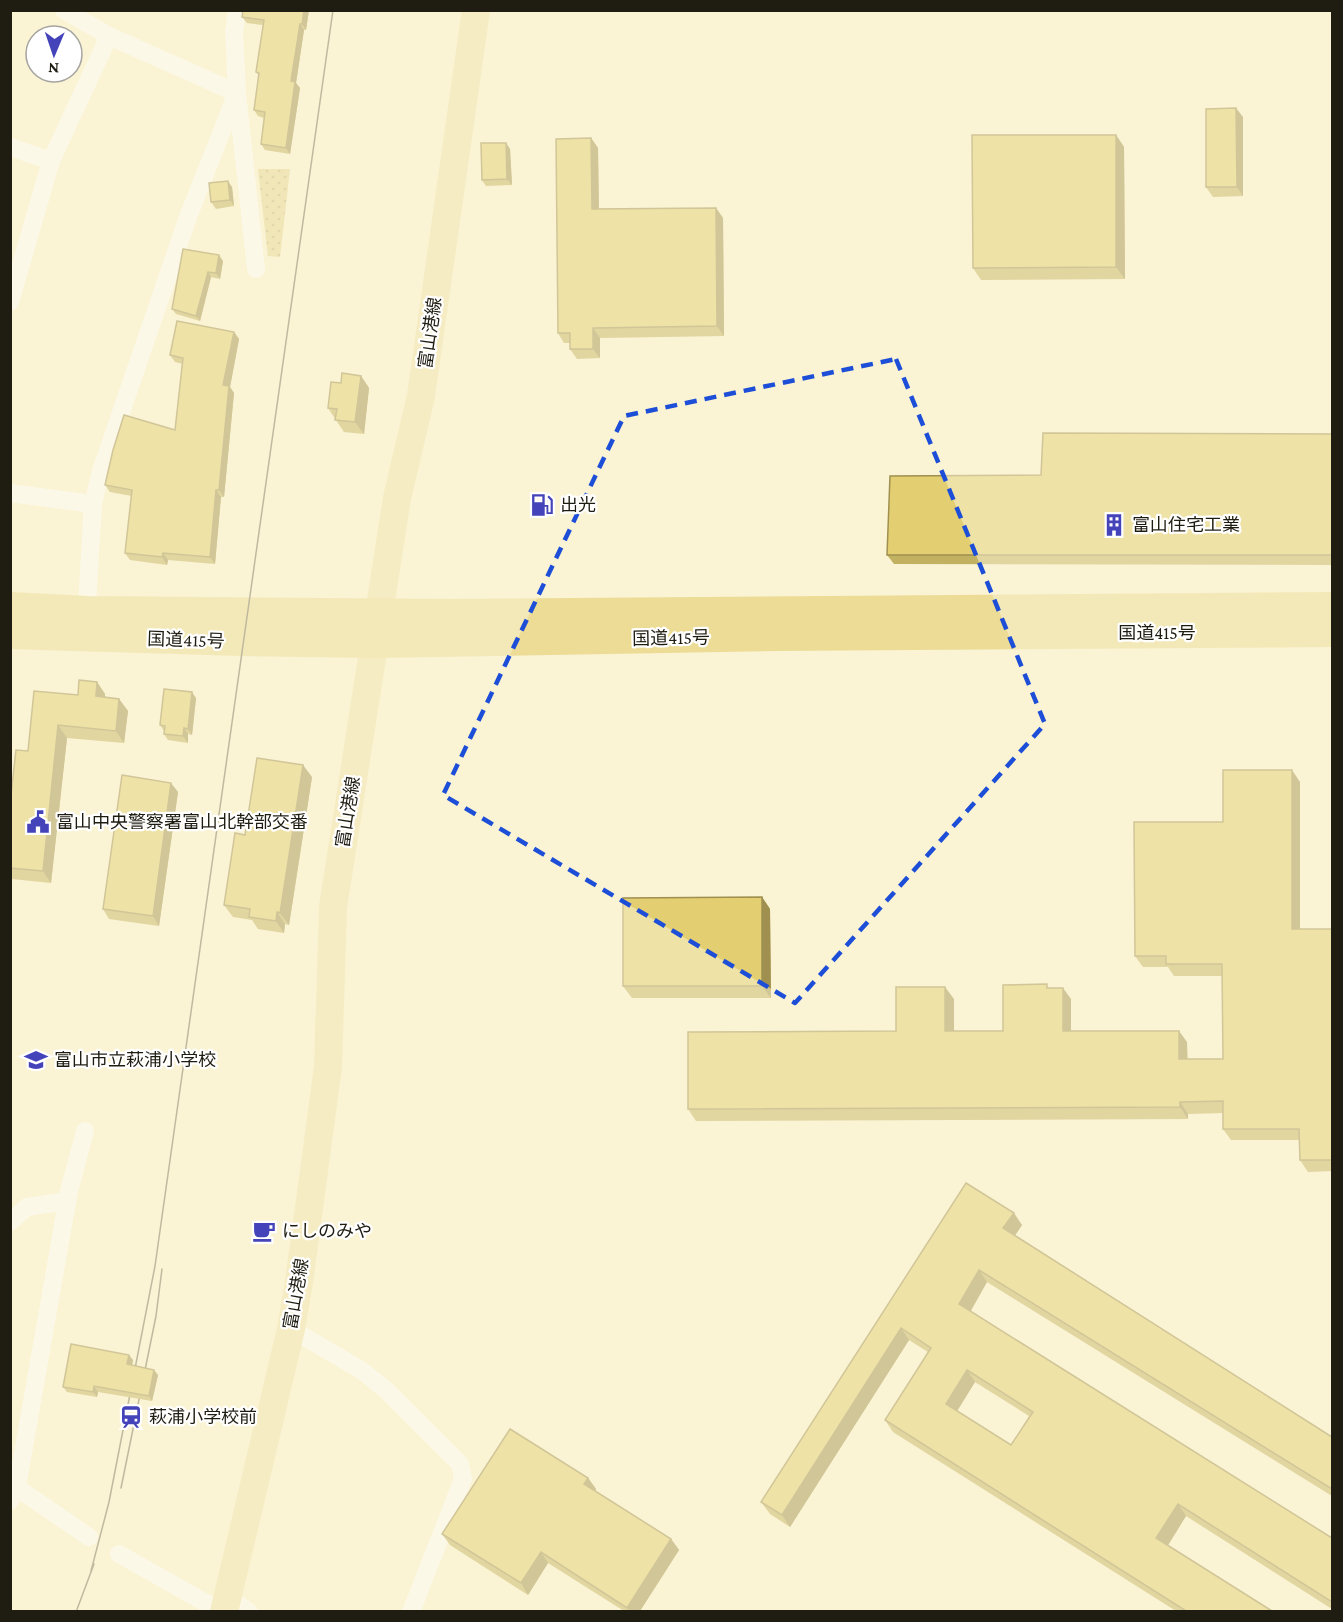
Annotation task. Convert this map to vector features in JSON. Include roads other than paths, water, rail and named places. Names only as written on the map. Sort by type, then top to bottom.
[{"type":"highway","name":"国道415号","points":[[10,607],[85,624],[375,643],[776,636],[1332,632]]},
{"type":"highway","name":"国道415号","points":[[10,634],[85,624],[380,612],[450,615],[1332,607]]},
{"type":"main road","name":"富山港線","points":[[230,1608],[291,1329],[299,1282],[328,1067],[333,907],[397,498],[421,396],[476,10]]},
{"type":"street","points":[[64,10],[109,36],[237,93]]},
{"type":"street","points":[[237,10],[234,32],[237,93],[256,269]]},
{"type":"street","points":[[10,302],[51,161],[109,36]]},
{"type":"street","points":[[85,624],[93,504],[101,471],[188,217],[237,93]]},
{"type":"street","points":[[10,147],[51,161]]},
{"type":"street","points":[[10,493],[93,504]]},
{"type":"street","points":[[85,1131],[67,1201],[12,1490],[88,1537]]},
{"type":"street","points":[[10,1222],[27,1208],[67,1201]]},
{"type":"street","points":[[291,1329],[361,1370],[386,1390],[460,1464],[463,1479],[411,1611]]},
{"type":"street","points":[[119,1554],[230,1608]]},
{"type":"tram line","points":[[91,1571],[109,1502],[155,1266],[333,10]]},
{"type":"tram line","points":[[121,1488],[156,1316],[162,1269]]},
{"type":"tram line","points":[[76,1612],[94,1564]]},
{"type":"place","name":"出光","points":[[542,505]]},
{"type":"place","name":"富山住宅工業","points":[[1114,525]]},
{"type":"place","name":"富山中央警察署富山北幹部交番","points":[[38,822]]},
{"type":"place","name":"富山市立萩浦小学校","points":[[36,1060]]},
{"type":"place","name":"にしのみや","points":[[264,1231]]},
{"type":"place","name":"萩浦小学校前","points":[[131,1417]]}]
